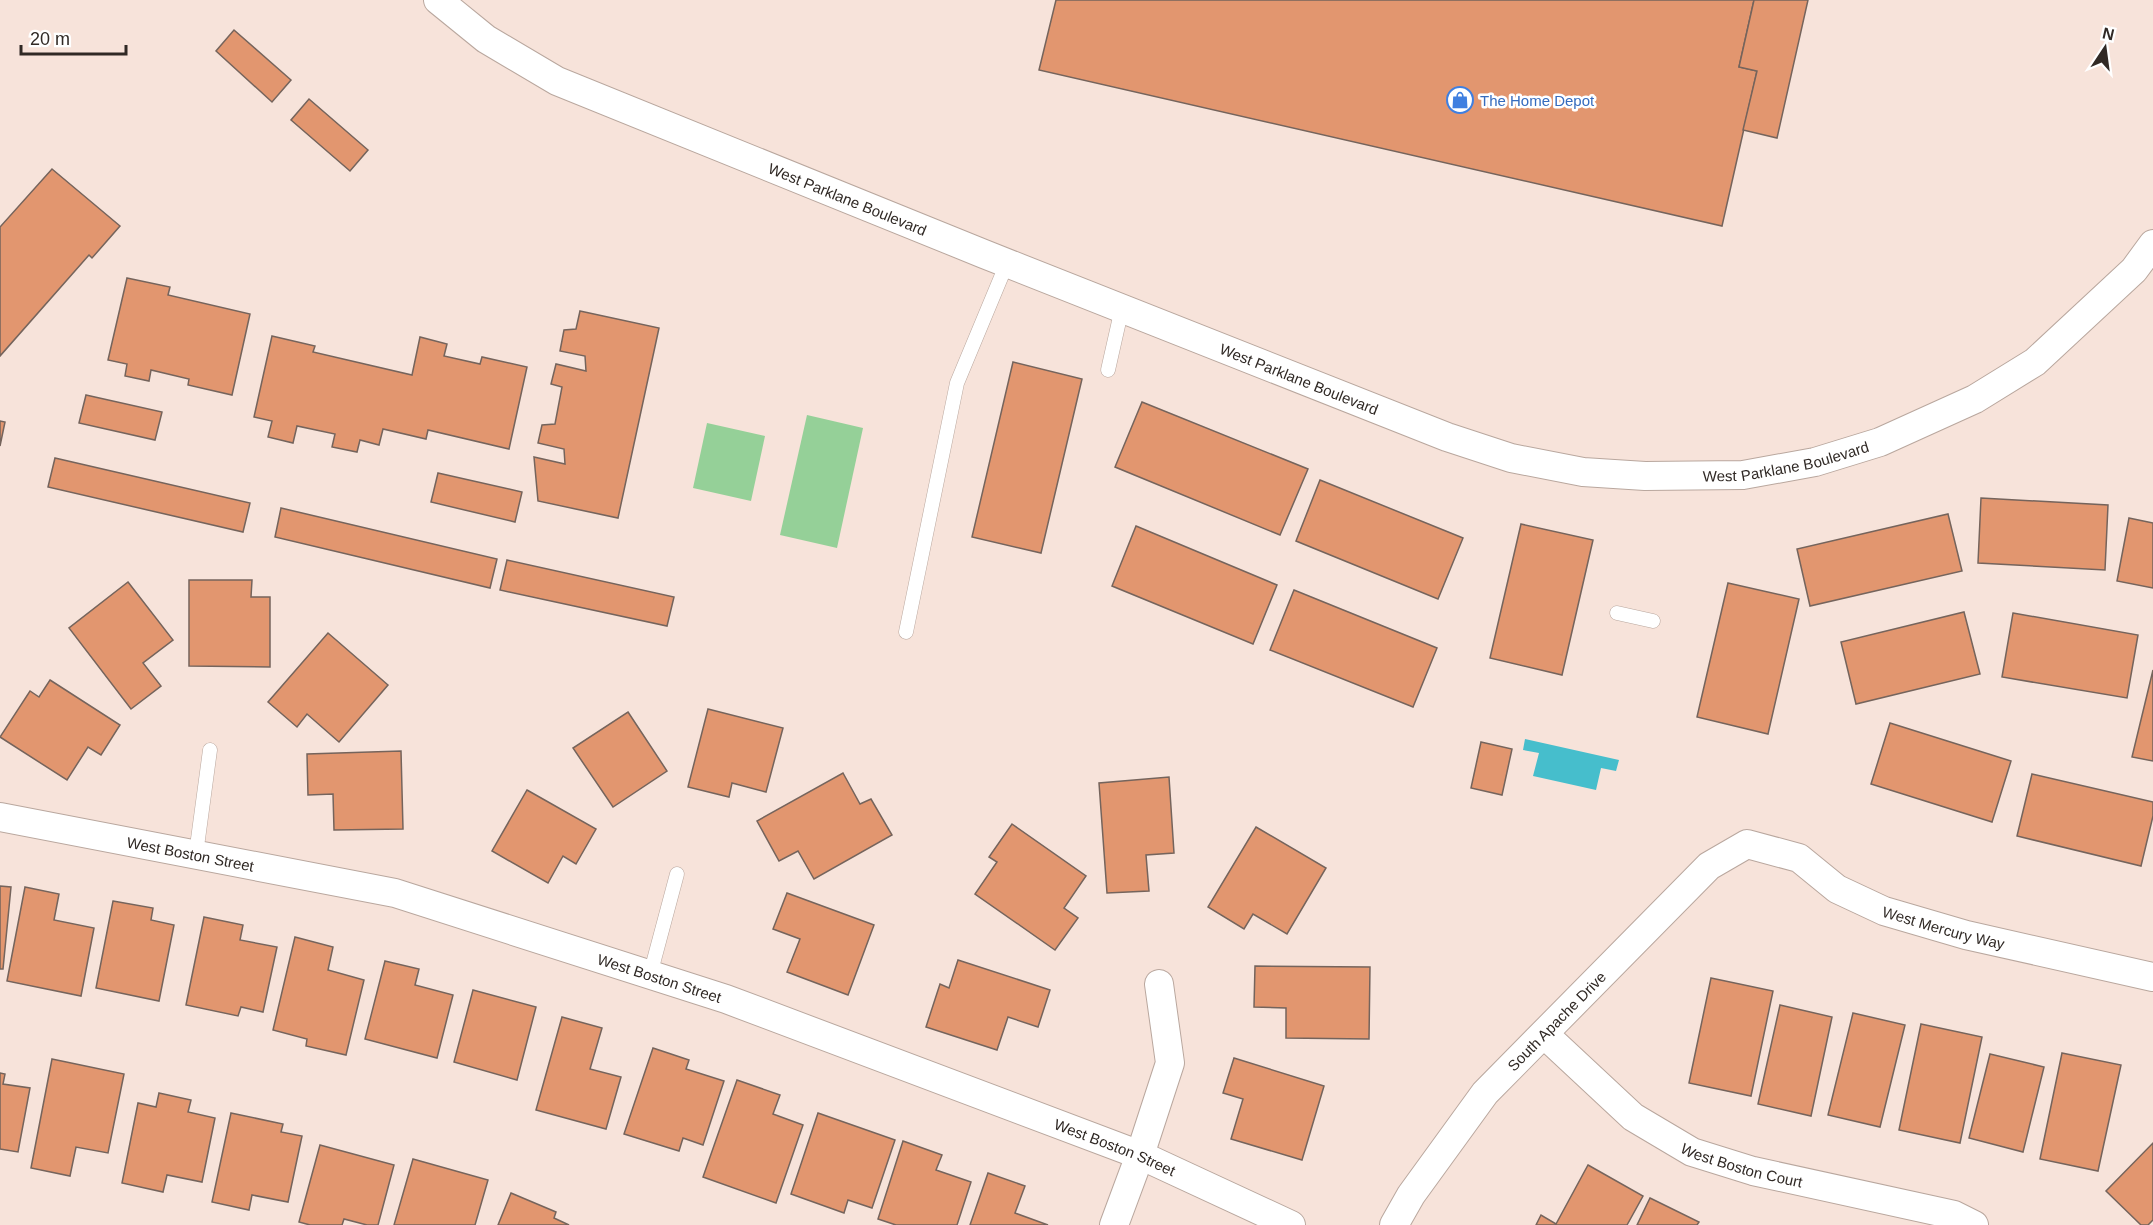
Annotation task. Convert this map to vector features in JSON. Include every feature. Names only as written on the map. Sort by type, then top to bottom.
[{"type":"street","name":"West Parklane Boulevard","points":[[438,0],[486,39],[557,81],[1007,263],[1447,437],[1511,458],[1583,472],[1645,476],[1743,475],[1815,462],[1880,442],[1974,399],[2035,362],[2134,270],[2153,244]]},
{"type":"street","name":"West Boston Street","points":[[0,817],[395,893],[726,999],[1140,1155],[1291,1225]]},
{"type":"street","name":"West Mercury Way","points":[[1747,844],[1799,858],[1837,889],[1884,911],[1966,935],[2153,977]]},
{"type":"street","name":"South Apache Drive","points":[[1394,1225],[1411,1195],[1485,1093],[1709,866],[1747,844]]},
{"type":"street","points":[[1114,1225],[1170,1063],[1159,984]]},
{"type":"street","name":"West Boston Court","points":[[1544,1034],[1633,1117],[1692,1152],[1753,1171],[1954,1215],[1974,1225]]},
{"type":"lane","points":[[906,632],[957,383],[1007,263]]},
{"type":"lane","points":[[1108,370],[1122,308]]},
{"type":"lane","points":[[1617,613],[1653,621]]},
{"type":"lane","points":[[196,855],[210,750]]},
{"type":"lane","points":[[650,975],[677,874]]},
{"type":"green space","points":[[807,415],[863,428],[837,548],[780,535]]},
{"type":"green space","points":[[707,423],[765,436],[751,501],[693,488]]},
{"type":"water","points":[[1525,739],[1619,760],[1616,771],[1601,768],[1596,790],[1533,776],[1539,753],[1523,750]]},
{"type":"building","name":"The Home Depot","points":[[1056,0],[1754,0],[1739,67],[1757,71],[1722,226],[1039,70]]},
{"type":"building","points":[[1754,0],[1808,0],[1777,138],[1743,130],[1757,71],[1739,67]]},
{"type":"building","points":[[234,30],[291,80],[272,102],[216,51]]},
{"type":"building","points":[[309,99],[368,150],[350,171],[291,120]]},
{"type":"building","points":[[52,169],[120,226],[92,258],[89,255],[0,356],[0,227]]},
{"type":"building","points":[[127,278],[170,287],[168,295],[250,314],[232,395],[188,385],[189,379],[151,370],[149,381],[125,376],[127,364],[108,360]]},
{"type":"building","points":[[580,311],[659,328],[618,518],[538,501],[534,457],[565,464],[564,449],[538,443],[542,425],[555,424],[562,387],[551,384],[556,364],[586,371],[585,356],[560,351],[564,330],[576,329]]},
{"type":"building","points":[[272,336],[315,346],[313,352],[412,375],[420,337],[447,344],[444,356],[480,364],[482,357],[527,367],[509,449],[428,430],[426,439],[383,429],[379,445],[360,440],[357,452],[332,447],[335,434],[297,426],[293,443],[268,437],[272,421],[254,417]]},
{"type":"building","points":[[1013,362],[1082,379],[1041,553],[972,537]]},
{"type":"building","points":[[86,395],[162,412],[155,440],[79,423]]},
{"type":"building","points":[[1142,402],[1308,469],[1280,535],[1115,467]]},
{"type":"building","points":[[0,421],[5,422],[0,446]]},
{"type":"building","points":[[55,458],[250,503],[243,532],[48,487]]},
{"type":"building","points":[[438,473],[522,492],[515,522],[431,502]]},
{"type":"building","points":[[1320,480],[1463,538],[1438,599],[1296,541]]},
{"type":"building","points":[[1981,498],[2108,505],[2105,570],[1978,563]]},
{"type":"building","points":[[281,508],[497,559],[490,588],[275,537]]},
{"type":"building","points":[[1948,514],[1962,571],[1810,606],[1797,549]]},
{"type":"building","points":[[2129,518],[2153,523],[2153,588],[2117,581]]},
{"type":"building","points":[[1521,524],[1593,540],[1562,675],[1490,658]]},
{"type":"building","points":[[1136,526],[1277,585],[1253,644],[1112,586]]},
{"type":"building","points":[[507,560],[674,597],[667,626],[500,590]]},
{"type":"building","points":[[189,580],[252,580],[251,597],[270,597],[270,667],[189,666]]},
{"type":"building","points":[[128,582],[173,640],[143,663],[161,686],[131,709],[69,628]]},
{"type":"building","points":[[1728,583],[1799,599],[1768,734],[1697,717]]},
{"type":"building","points":[[1294,590],[1437,648],[1413,707],[1270,650]]},
{"type":"building","points":[[1964,612],[1980,674],[1856,704],[1841,642]]},
{"type":"building","points":[[2013,613],[2138,635],[2127,698],[2002,677]]},
{"type":"building","points":[[328,633],[388,685],[339,742],[307,714],[297,727],[268,702]]},
{"type":"building","points":[[2153,670],[2153,761],[2132,757]]},
{"type":"building","points":[[50,680],[120,725],[101,755],[88,747],[67,780],[0,737],[30,691],[39,697]]},
{"type":"building","points":[[708,709],[783,728],[766,792],[732,783],[729,797],[688,787]]},
{"type":"building","points":[[628,712],[667,771],[613,807],[573,748]]},
{"type":"building","points":[[1890,723],[2011,761],[1992,822],[1871,784]]},
{"type":"building","points":[[1481,742],[1512,749],[1502,795],[1471,788]]},
{"type":"building","points":[[401,751],[403,829],[334,830],[333,794],[308,795],[307,754]]},
{"type":"building","points":[[843,773],[860,804],[871,799],[892,835],[814,879],[798,851],[779,861],[757,821]]},
{"type":"building","points":[[2032,774],[2153,802],[2153,816],[2141,866],[2017,836]]},
{"type":"building","points":[[1169,777],[1174,853],[1146,855],[1149,891],[1107,893],[1099,783]]},
{"type":"building","points":[[527,790],[596,829],[576,864],[563,856],[548,883],[492,851]]},
{"type":"building","points":[[1012,824],[1086,876],[1064,908],[1078,918],[1055,950],[975,894],[997,862],[989,857]]},
{"type":"building","points":[[1256,827],[1326,868],[1287,934],[1253,914],[1244,929],[1208,907]]},
{"type":"building","points":[[0,886],[11,887],[3,969],[0,969]]},
{"type":"building","points":[[25,887],[59,894],[54,920],[94,928],[81,996],[7,981]]},
{"type":"building","points":[[787,893],[874,925],[848,995],[787,972],[800,939],[773,929]]},
{"type":"building","points":[[113,901],[153,908],[151,920],[174,925],[159,1001],[96,988]]},
{"type":"building","points":[[204,917],[243,925],[240,940],[277,947],[263,1012],[241,1007],[238,1016],[186,1005]]},
{"type":"building","points":[[295,937],[333,947],[328,970],[364,980],[346,1055],[306,1046],[307,1039],[273,1030]]},
{"type":"building","points":[[958,960],[1050,990],[1038,1027],[1008,1017],[997,1050],[926,1027],[940,984],[949,988]]},
{"type":"building","points":[[385,961],[419,969],[415,985],[453,995],[437,1058],[365,1039]]},
{"type":"building","points":[[1255,966],[1370,967],[1369,1039],[1286,1038],[1286,1008],[1254,1007]]},
{"type":"building","points":[[1711,978],[1773,991],[1751,1096],[1689,1083]]},
{"type":"building","points":[[473,990],[536,1007],[517,1080],[454,1062]]},
{"type":"building","points":[[1780,1005],[1832,1017],[1811,1116],[1758,1104]]},
{"type":"building","points":[[1853,1013],[1905,1025],[1880,1127],[1828,1115]]},
{"type":"building","points":[[562,1017],[602,1028],[590,1069],[621,1077],[606,1129],[536,1110]]},
{"type":"building","points":[[1921,1024],[1982,1037],[1960,1143],[1899,1130]]},
{"type":"building","points":[[653,1048],[689,1060],[686,1069],[724,1081],[703,1145],[683,1138],[679,1151],[624,1134]]},
{"type":"building","points":[[2062,1053],[2121,1065],[2098,1171],[2040,1159]]},
{"type":"building","points":[[1990,1054],[2044,1067],[2023,1152],[1969,1138]]},
{"type":"building","points":[[1234,1058],[1324,1086],[1302,1160],[1231,1139],[1243,1099],[1223,1093]]},
{"type":"building","points":[[52,1059],[124,1074],[108,1153],[76,1147],[70,1176],[31,1168]]},
{"type":"building","points":[[0,1073],[5,1074],[3,1084],[30,1088],[18,1152],[0,1149]]},
{"type":"building","points":[[737,1080],[780,1095],[773,1114],[803,1125],[776,1203],[703,1177]]},
{"type":"building","points":[[159,1093],[191,1100],[188,1112],[215,1118],[202,1182],[167,1175],[163,1192],[122,1183],[138,1103],[156,1107]]},
{"type":"building","points":[[231,1113],[283,1124],[281,1132],[302,1136],[288,1202],[252,1195],[249,1210],[212,1202]]},
{"type":"building","points":[[818,1113],[895,1140],[872,1208],[848,1200],[844,1213],[791,1194]]},
{"type":"building","points":[[903,1141],[942,1155],[936,1170],[971,1182],[957,1225],[896,1225],[878,1219]]},
{"type":"building","points":[[2153,1143],[2153,1220],[2148,1225],[2141,1225],[2106,1191]]},
{"type":"building","points":[[320,1145],[394,1165],[378,1225],[367,1225],[344,1219],[342,1225],[310,1225],[299,1222]]},
{"type":"building","points":[[413,1159],[488,1180],[475,1225],[394,1225]]},
{"type":"building","points":[[1588,1165],[1643,1196],[1627,1225],[1536,1225],[1541,1215],[1556,1224]]},
{"type":"building","points":[[988,1173],[1025,1186],[1015,1213],[1048,1225],[970,1225]]},
{"type":"building","points":[[511,1193],[556,1212],[554,1218],[569,1225],[498,1225]]},
{"type":"building","points":[[1650,1198],[1699,1222],[1697,1225],[1637,1225]]},
{"type":"place","name":"The Home Depot","points":[[1460,100]]}]
